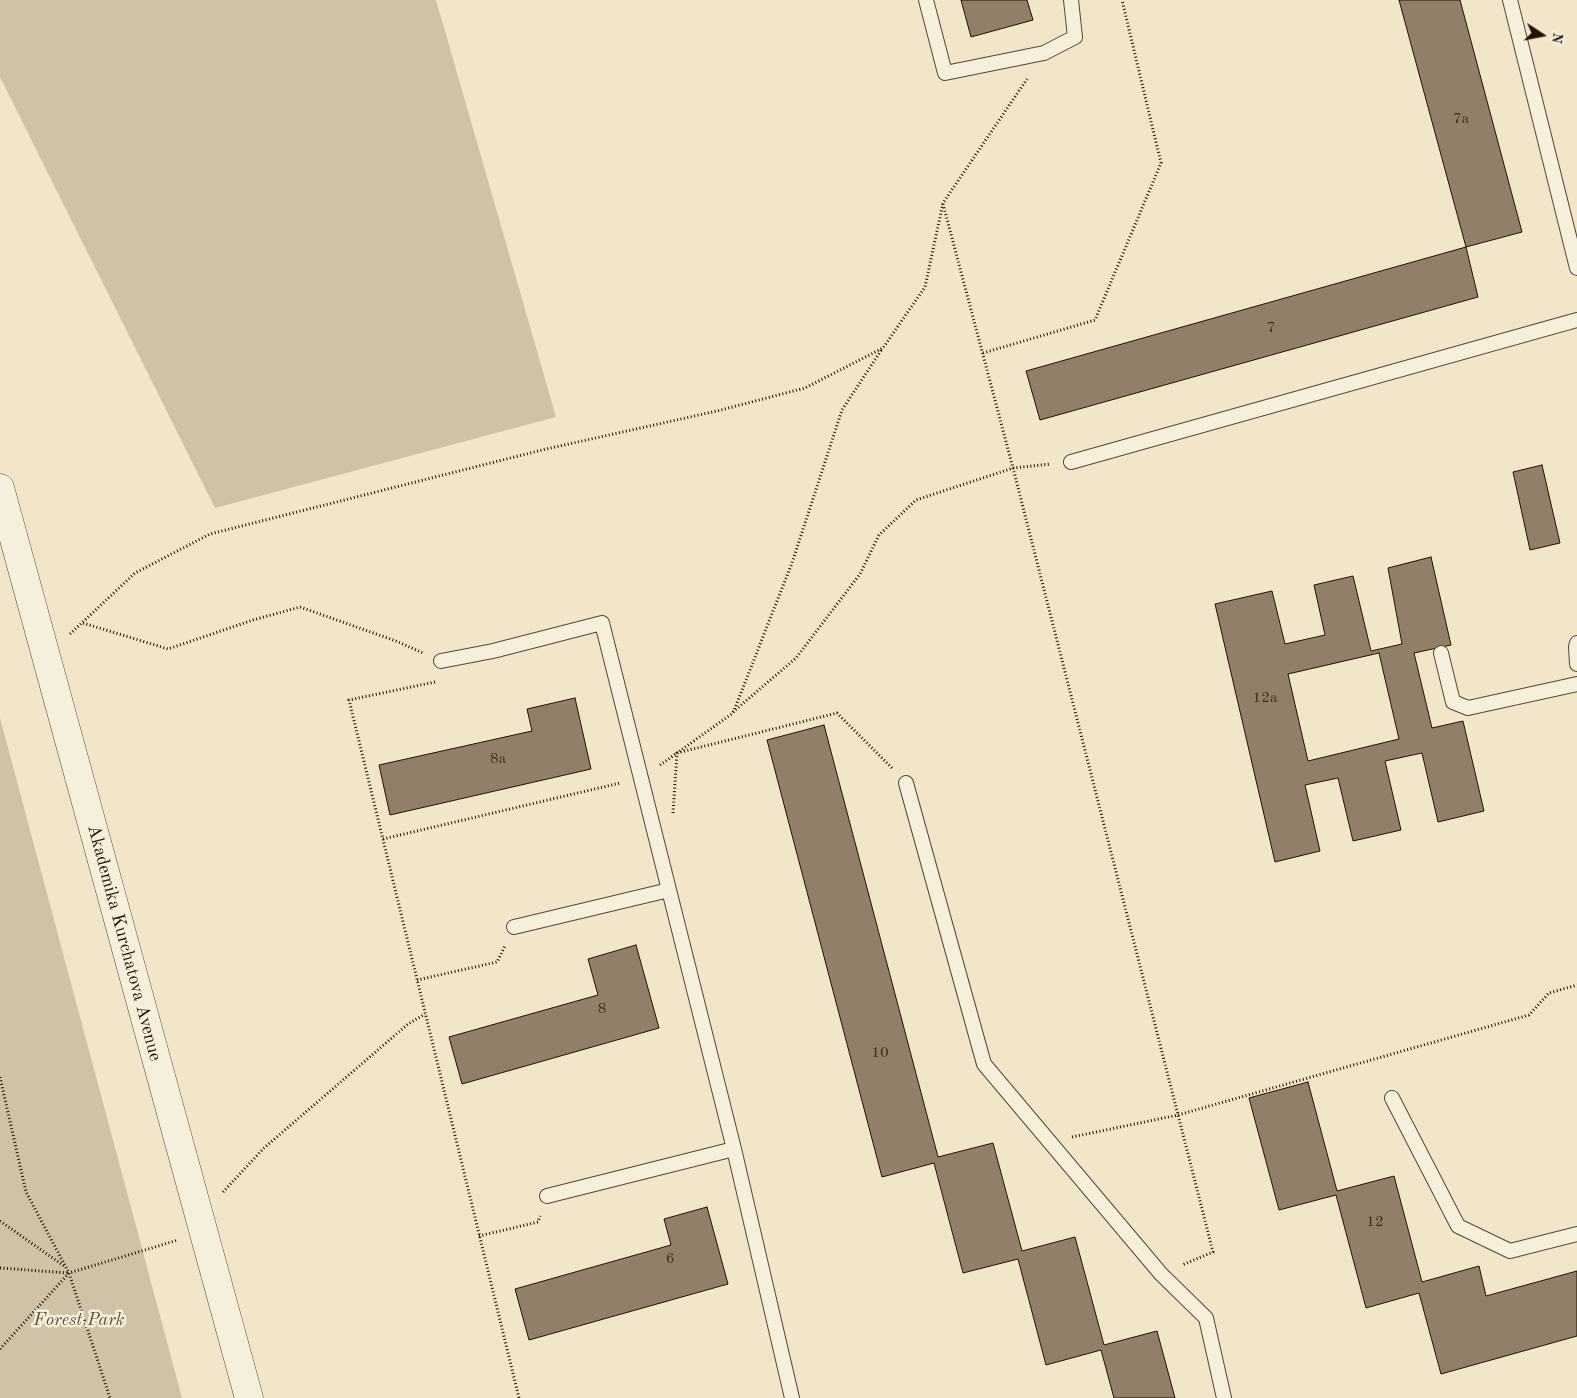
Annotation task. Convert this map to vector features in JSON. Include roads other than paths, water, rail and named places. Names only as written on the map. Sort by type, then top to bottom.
[{"type":"street","name":"Akademika Kurchatova Avenue","points":[[0,488],[249,1398]]},
{"type":"lane","points":[[926,0],[945,73],[1044,53],[1075,37],[1071,0]]},
{"type":"lane","points":[[1510,0],[1577,268]]},
{"type":"lane","points":[[1072,462],[1577,320]]},
{"type":"lane","points":[[441,661],[493,651],[602,623],[734,1150],[792,1398]]},
{"type":"lane","points":[[1577,643],[1577,664]]},
{"type":"lane","points":[[1441,653],[1453,702],[1468,708],[1577,684]]},
{"type":"lane","points":[[906,783],[984,1064],[1161,1274],[1206,1318],[1224,1398]]},
{"type":"lane","points":[[514,927],[669,890]]},
{"type":"lane","points":[[1392,1098],[1458,1226],[1510,1251],[1577,1234]]},
{"type":"lane","points":[[547,1196],[734,1150]]},
{"type":"park label","name":"Forest Park","points":[[79,1320]]}]
